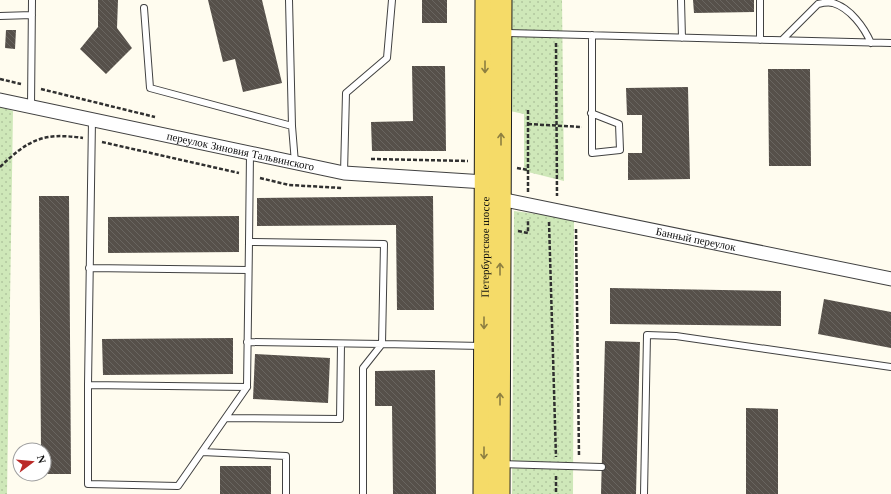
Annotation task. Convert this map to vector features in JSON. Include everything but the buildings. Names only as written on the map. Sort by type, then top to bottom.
[{"type":"main road","name":"Петербургское шоссе","points":[[486,0],[493,33]]},
{"type":"main road","name":"Петербургское шоссе","points":[[484,494],[484,346],[493,33],[501,0]]},
{"type":"main road","name":"Петербургское шоссе","points":[[490,170],[500,199],[499,494]]},
{"type":"street","name":"переулок Зиновия Тальвинского","points":[[0,100],[344,173],[490,170]]},
{"type":"street","name":"Банный переулок","points":[[500,199],[891,279]]},
{"type":"lane","points":[[31,106],[32,0]]},
{"type":"lane","points":[[289,0],[292,126],[295,163]]},
{"type":"lane","points":[[344,173],[346,93],[387,58],[392,0]]},
{"type":"lane","points":[[681,0],[682,38]]},
{"type":"lane","points":[[760,0],[760,40]]},
{"type":"lane","points":[[782,40],[818,4],[832,2],[846,9],[866,31],[871,43]]},
{"type":"lane","points":[[144,8],[150,88],[292,126]]},
{"type":"lane","points":[[0,16],[32,15]]},
{"type":"lane","points":[[493,33],[891,43]]},
{"type":"lane","points":[[591,113],[619,124],[620,150],[592,153],[591,113],[592,36]]},
{"type":"lane","points":[[92,120],[89,268],[88,484],[178,486],[247,388],[250,153]]},
{"type":"lane","points":[[249,242],[384,244],[382,344],[363,368],[363,494]]},
{"type":"lane","points":[[89,268],[248,270]]},
{"type":"lane","points":[[644,494],[648,335],[676,336],[891,368]]},
{"type":"lane","points":[[247,342],[484,346]]},
{"type":"lane","points":[[227,418],[340,420],[341,344]]},
{"type":"lane","points":[[88,385],[247,388]]},
{"type":"lane","points":[[202,452],[286,456],[286,494]]},
{"type":"lane","points":[[499,464],[602,467]]},
{"type":"lane","points":[[637,468],[644,468]]},
{"type":"path","points":[[556,34],[558,126],[553,210],[556,494]]},
{"type":"path","points":[[0,79],[162,119]]},
{"type":"path","points":[[528,109],[528,205]]},
{"type":"path","points":[[528,124],[591,128]]},
{"type":"path","points":[[0,167],[18,149],[42,137],[65,135],[250,175]]},
{"type":"path","points":[[344,159],[470,161],[490,170],[528,170]]},
{"type":"path","points":[[575,214],[579,466]]},
{"type":"green space","points":[[509,0],[562,0],[564,181],[524,171],[524,114],[510,111]]},
{"type":"green space","points":[[0,106],[13,111],[7,494],[0,494]]},
{"type":"green space","points":[[514,211],[574,219],[573,494],[512,494]]}]
